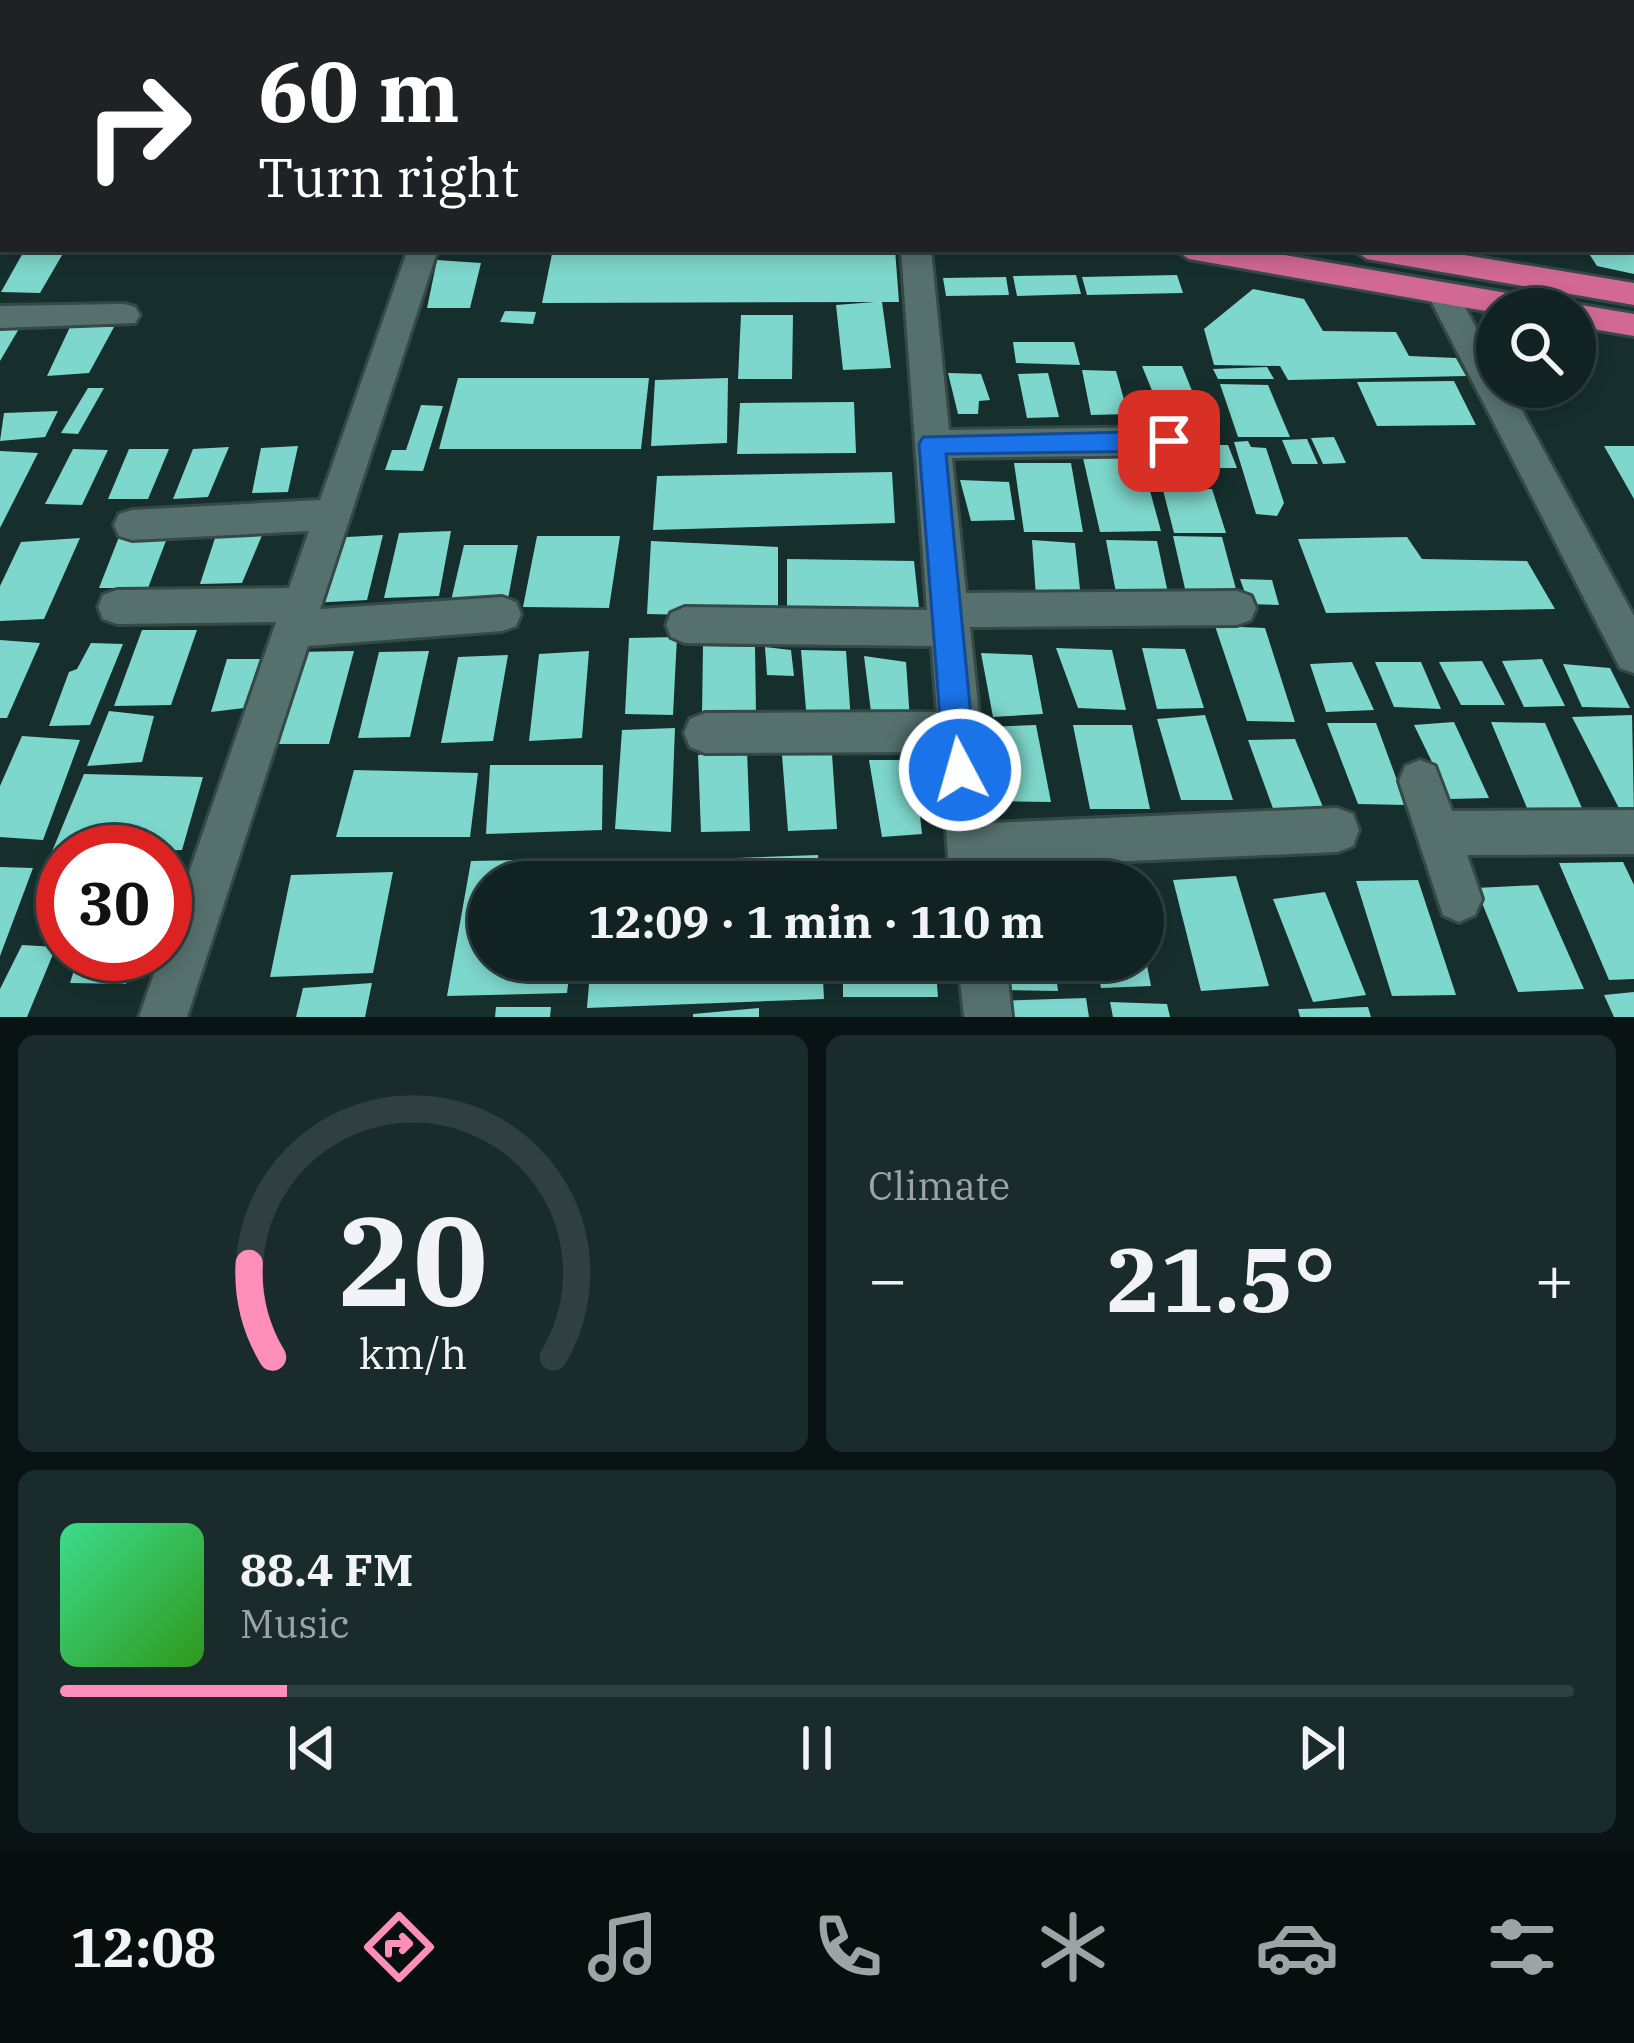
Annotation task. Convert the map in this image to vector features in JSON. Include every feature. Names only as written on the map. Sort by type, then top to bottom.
[{"type":"highway","points":[[1207,252],[1476,299]]},
{"type":"highway","points":[[1385,252],[1634,294]]},
{"type":"highway","points":[[1596,319],[1634,325]]},
{"type":"street","points":[[164,1017],[422,252]]},
{"type":"street","points":[[916,252],[971,861]]},
{"type":"street","points":[[1442,293],[1634,656]]},
{"type":"street","points":[[0,317],[124,315]]},
{"type":"street","points":[[932,444],[1169,441]]},
{"type":"street","points":[[132,525],[332,515]]},
{"type":"street","points":[[117,607],[297,617],[502,614]]},
{"type":"street","points":[[685,625],[1237,608]]},
{"type":"street","points":[[705,733],[956,732]]},
{"type":"street","points":[[1420,781],[1459,899]]},
{"type":"street","points":[[1003,861],[1337,830]]},
{"type":"street","points":[[1439,833],[1634,832]]},
{"type":"street","points":[[984,981],[988,1017]]},
{"type":"building","points":[[23,252],[64,252],[40,293],[1,292]]},
{"type":"building","points":[[552,252],[895,252],[899,302],[882,302],[891,368],[843,370],[836,305],[875,302],[542,303]]},
{"type":"building","points":[[1588,252],[1634,252],[1634,274],[1597,266]]},
{"type":"building","points":[[437,260],[481,263],[470,308],[427,308]]},
{"type":"building","points":[[1076,275],[1081,294],[1017,296],[1013,276]]},
{"type":"building","points":[[1177,275],[1183,293],[1087,295],[1082,277]]},
{"type":"building","points":[[1006,277],[1009,295],[946,296],[943,278]]},
{"type":"building","points":[[1253,289],[1304,299],[1323,331],[1396,332],[1409,356],[1456,358],[1466,376],[1288,380],[1280,366],[1214,365],[1204,329]]},
{"type":"building","points":[[505,311],[536,312],[533,324],[500,322]]},
{"type":"building","points":[[741,315],[793,315],[792,379],[738,379]]},
{"type":"building","points":[[0,327],[20,327],[0,361]]},
{"type":"building","points":[[70,327],[114,327],[89,373],[47,376]]},
{"type":"building","points":[[1013,342],[1074,342],[1080,365],[1016,363]]},
{"type":"building","points":[[1142,366],[1182,366],[1201,413],[1162,415]]},
{"type":"building","points":[[1267,367],[1274,379],[1218,379],[1213,369]]},
{"type":"building","points":[[1082,370],[1116,371],[1128,414],[1091,415]]},
{"type":"building","points":[[948,373],[981,374],[990,400],[979,401],[978,414],[958,414]]},
{"type":"building","points":[[1048,373],[1059,417],[1027,418],[1018,374]]},
{"type":"building","points":[[458,378],[649,378],[641,449],[439,449]]},
{"type":"building","points":[[728,378],[727,443],[651,446],[655,380]]},
{"type":"building","points":[[1454,381],[1476,425],[1377,426],[1357,382]]},
{"type":"building","points":[[1220,384],[1268,385],[1290,437],[1238,437]]},
{"type":"building","points":[[88,388],[104,388],[78,434],[61,433]]},
{"type":"building","points":[[854,402],[856,453],[737,454],[740,403]]},
{"type":"building","points":[[421,405],[443,406],[423,471],[385,470],[392,450],[406,450]]},
{"type":"building","points":[[58,411],[45,437],[0,441],[4,413]]},
{"type":"building","points":[[1334,437],[1346,463],[1323,464],[1311,438]]},
{"type":"building","points":[[1307,439],[1318,464],[1292,464],[1282,440]]},
{"type":"building","points":[[1248,441],[1251,447],[1266,448],[1284,503],[1277,516],[1256,514],[1234,442]]},
{"type":"building","points":[[1204,445],[1228,445],[1237,468],[1214,468]]},
{"type":"building","points":[[298,446],[288,492],[252,493],[261,448]]},
{"type":"building","points":[[1604,446],[1634,446],[1634,499]]},
{"type":"building","points":[[229,447],[208,497],[173,499],[193,449]]},
{"type":"building","points":[[73,449],[108,450],[82,505],[45,504]]},
{"type":"building","points":[[129,449],[169,449],[148,499],[108,499]]},
{"type":"building","points":[[0,451],[38,453],[0,528]]},
{"type":"building","points":[[1083,458],[1141,458],[1161,531],[1100,532]]},
{"type":"building","points":[[1014,463],[1071,463],[1083,532],[1024,532]]},
{"type":"building","points":[[892,472],[895,523],[653,530],[657,476]]},
{"type":"building","points":[[960,480],[1009,482],[1015,520],[971,521]]},
{"type":"building","points":[[1212,489],[1226,533],[1174,533],[1163,490]]},
{"type":"building","points":[[451,531],[439,596],[384,598],[399,533]]},
{"type":"building","points":[[263,533],[242,583],[200,584],[216,535]]},
{"type":"building","points":[[383,535],[367,600],[311,603],[329,538]]},
{"type":"building","points":[[537,536],[620,536],[609,608],[523,607]]},
{"type":"building","points":[[1173,536],[1222,537],[1237,593],[1186,593]]},
{"type":"building","points":[[119,537],[167,538],[148,588],[99,588]]},
{"type":"building","points":[[1407,537],[1422,559],[1527,561],[1555,609],[1326,613],[1298,539]]},
{"type":"building","points":[[80,538],[44,619],[0,621],[0,586],[21,542]]},
{"type":"building","points":[[1032,540],[1075,543],[1081,599],[1036,597]]},
{"type":"building","points":[[1106,540],[1157,541],[1169,598],[1117,598]]},
{"type":"building","points":[[651,541],[778,547],[778,617],[647,614]]},
{"type":"building","points":[[464,545],[518,545],[507,604],[450,605]]},
{"type":"building","points":[[787,559],[914,561],[920,617],[787,618]]},
{"type":"building","points":[[1240,579],[1272,580],[1279,605],[1249,604]]},
{"type":"building","points":[[1215,626],[1265,628],[1295,722],[1247,721]]},
{"type":"building","points":[[142,630],[197,630],[171,705],[114,706]]},
{"type":"building","points":[[677,637],[673,715],[625,714],[629,638]]},
{"type":"building","points":[[0,640],[40,643],[7,718],[0,718]]},
{"type":"building","points":[[91,643],[123,644],[90,725],[49,726],[69,672],[77,669]]},
{"type":"building","points":[[703,646],[755,647],[756,714],[702,714]]},
{"type":"building","points":[[765,647],[791,650],[794,676],[767,675]]},
{"type":"building","points":[[1056,648],[1112,650],[1126,710],[1078,708]]},
{"type":"building","points":[[1142,648],[1185,649],[1204,708],[1157,709]]},
{"type":"building","points":[[801,650],[846,651],[851,721],[807,722]]},
{"type":"building","points":[[354,651],[329,744],[262,744],[291,652]]},
{"type":"building","points":[[429,651],[410,737],[358,738],[379,652]]},
{"type":"building","points":[[589,651],[582,738],[529,741],[539,654]]},
{"type":"building","points":[[981,653],[1032,655],[1043,714],[993,717]]},
{"type":"building","points":[[508,655],[493,741],[441,743],[458,657]]},
{"type":"building","points":[[864,656],[906,662],[910,721],[872,720]]},
{"type":"building","points":[[227,659],[260,659],[244,708],[211,712]]},
{"type":"building","points":[[1542,659],[1565,706],[1524,707],[1502,661]]},
{"type":"building","points":[[1482,661],[1505,705],[1461,705],[1439,662]]},
{"type":"building","points":[[1352,662],[1374,710],[1326,712],[1310,664]]},
{"type":"building","points":[[1375,662],[1421,662],[1441,709],[1394,707]]},
{"type":"building","points":[[1563,664],[1610,668],[1630,708],[1582,707]]},
{"type":"building","points":[[109,711],[154,716],[142,762],[87,766]]},
{"type":"building","points":[[1205,715],[1233,800],[1181,800],[1157,719]]},
{"type":"building","points":[[1632,715],[1634,816],[1623,816],[1572,717]]},
{"type":"building","points":[[1454,722],[1489,798],[1450,799],[1414,725]]},
{"type":"building","points":[[1491,722],[1545,723],[1582,808],[1527,808]]},
{"type":"building","points":[[1327,723],[1376,723],[1406,805],[1358,804]]},
{"type":"building","points":[[1036,725],[1051,802],[995,801],[983,727]]},
{"type":"building","points":[[1073,725],[1132,725],[1150,809],[1090,809]]},
{"type":"building","points":[[675,728],[671,832],[615,829],[622,730]]},
{"type":"building","points":[[22,736],[80,740],[49,825],[36,825],[36,840],[0,837],[0,786]]},
{"type":"building","points":[[1295,739],[1325,812],[1275,814],[1248,740]]},
{"type":"building","points":[[747,750],[750,831],[701,832],[698,755]]},
{"type":"building","points":[[832,754],[837,829],[788,831],[782,755]]},
{"type":"building","points":[[869,760],[914,760],[922,834],[882,837]]},
{"type":"building","points":[[490,765],[603,765],[602,830],[486,834]]},
{"type":"building","points":[[354,770],[478,773],[470,837],[336,837]]},
{"type":"building","points":[[84,774],[203,777],[189,825],[63,825]]},
{"type":"building","points":[[818,855],[818,861],[654,861]]},
{"type":"building","points":[[582,859],[582,861],[471,861]]},
{"type":"building","points":[[1623,862],[1634,885],[1634,979],[1609,980],[1559,863]]},
{"type":"building","points":[[0,867],[33,868],[0,956]]},
{"type":"building","points":[[393,872],[373,973],[270,977],[291,875]]},
{"type":"building","points":[[1236,876],[1269,986],[1201,991],[1173,880]]},
{"type":"building","points":[[468,878],[468,981],[568,981],[567,993],[447,996]]},
{"type":"building","points":[[1418,880],[1456,995],[1392,996],[1356,881]]},
{"type":"building","points":[[1538,885],[1584,989],[1518,992],[1476,888]]},
{"type":"building","points":[[1325,892],[1366,995],[1313,1002],[1273,899]]},
{"type":"building","points":[[22,945],[36,946],[36,981],[42,981],[27,1017],[0,1017],[0,989]]},
{"type":"building","points":[[71,981],[127,981],[126,984]]},
{"type":"building","points":[[589,981],[823,981],[824,999],[587,1008]]},
{"type":"building","points":[[843,981],[937,981],[938,997],[843,997]]},
{"type":"building","points":[[1002,981],[1057,981],[1058,991],[1003,990]]},
{"type":"building","points":[[1100,981],[1150,981],[1151,986],[1101,988]]},
{"type":"building","points":[[372,983],[365,1017],[296,1017],[303,988]]},
{"type":"building","points":[[1634,992],[1634,1017],[1614,1017],[1604,995]]},
{"type":"building","points":[[1086,998],[1089,1017],[997,1017],[995,1001]]},
{"type":"building","points":[[1110,1002],[1167,1004],[1170,1017],[1113,1017]]},
{"type":"building","points":[[496,1007],[551,1007],[550,1017],[495,1017]]},
{"type":"building","points":[[1368,1007],[1371,1017],[1300,1017],[1298,1009]]},
{"type":"building","points":[[759,1008],[759,1017],[693,1017],[693,1014]]},
{"type":"route","points":[[960,770],[932,444],[1169,441]]}]
